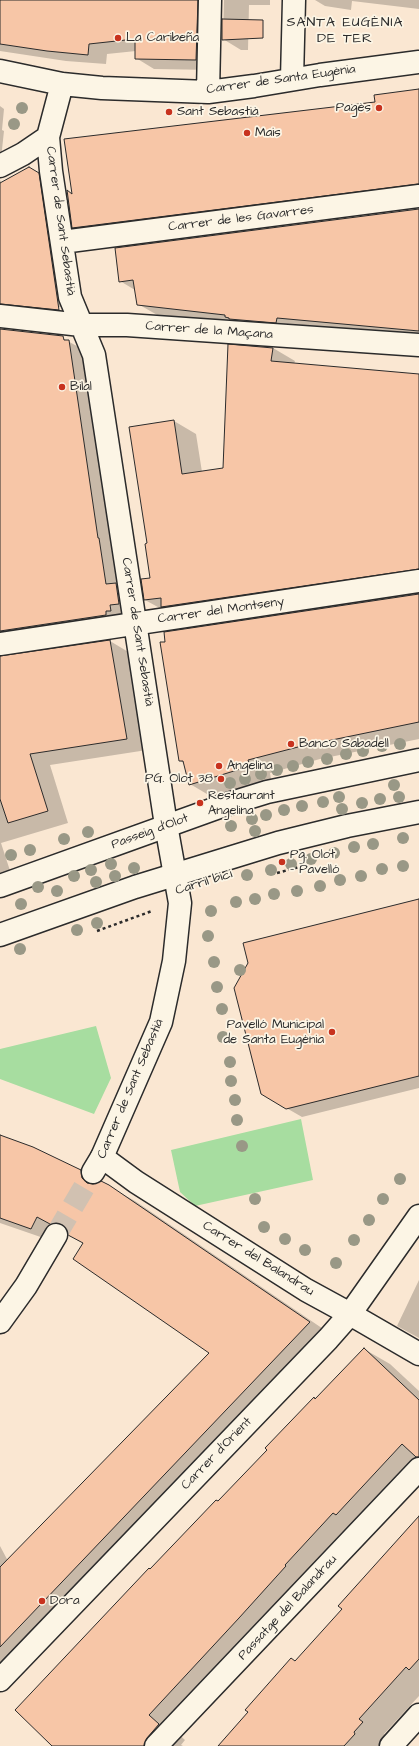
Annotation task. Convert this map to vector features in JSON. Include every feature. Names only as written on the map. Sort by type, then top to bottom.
[{"type":"street","points":[[208,92],[210,0]]},
{"type":"street","points":[[292,80],[294,0]]},
{"type":"street","name":"Carrer de Santa Eugènia","points":[[0,71],[62,84],[102,88],[208,92],[419,62]]},
{"type":"street","name":"Carrer de Sant Sebastià","points":[[62,84],[48,137],[51,171],[70,297],[94,356],[179,901],[174,961],[161,1022],[98,1165]]},
{"type":"street","points":[[0,166],[23,154],[48,137]]},
{"type":"street","name":"Carrer de les Gavarres","points":[[62,242],[419,196]]},
{"type":"street","name":"Carrer de la Maçana","points":[[0,316],[81,325],[127,325],[419,345]]},
{"type":"street","name":"Carrer del Montseny","points":[[0,644],[419,581]]},
{"type":"street","name":"Passeig d'Olot","points":[[0,886],[166,825],[267,792],[419,760]]},
{"type":"street","points":[[0,935],[135,887],[175,876],[278,843],[347,826],[419,812]]},
{"type":"street","name":"Carrer del Balandrau","points":[[98,1165],[136,1182],[306,1290],[419,1354]]},
{"type":"street","name":"Carrer d'Orient","points":[[0,1680],[350,1314],[419,1216]]},
{"type":"street","points":[[0,1322],[26,1286],[56,1236]]},
{"type":"street","name":"Passatge del Balandrau","points":[[156,1746],[419,1469]]},
{"type":"street","points":[[391,1746],[419,1715]]},
{"type":"path","points":[[275,873],[305,865]]},
{"type":"path","name":"Carril bici","points":[[90,933],[179,901]]},
{"type":"green space","points":[[96,1026],[111,1078],[94,1114],[0,1079],[0,1049]]},
{"type":"green space","points":[[301,1119],[313,1180],[195,1206],[180,1192],[171,1150]]},
{"type":"building","points":[[0,0],[198,0],[196,60],[135,59],[135,39],[89,44],[88,55],[0,44]]},
{"type":"building","points":[[222,19],[263,20],[263,38],[222,40]]},
{"type":"building","points":[[419,89],[419,184],[72,228],[67,190],[72,194],[64,139],[375,102],[374,95]]},
{"type":"building","points":[[29,167],[39,173],[59,310],[0,304],[0,183]]},
{"type":"building","points":[[419,209],[419,331],[277,318],[276,323],[229,319],[225,317],[225,315],[137,305],[133,280],[119,282],[115,248]]},
{"type":"building","points":[[0,329],[63,336],[64,340],[69,340],[106,584],[116,583],[119,604],[110,605],[111,611],[106,611],[106,615],[0,631]]},
{"type":"building","points":[[228,344],[273,348],[271,361],[419,374],[419,569],[161,607],[161,598],[144,600],[141,579],[150,578],[145,544],[147,543],[129,427],[174,420],[182,474],[223,468]]},
{"type":"building","points":[[419,594],[419,722],[298,747],[248,760],[250,766],[189,785],[183,761],[179,761],[160,642],[165,642],[164,632]]},
{"type":"building","points":[[110,640],[127,739],[30,754],[48,811],[8,823],[0,799],[0,656]]},
{"type":"building","name":"Pavelló Municipal de Santa Eugènia","points":[[419,899],[419,1076],[286,1109],[261,1094],[234,988],[248,963],[243,943]]},
{"type":"building","points":[[0,1135],[33,1147],[81,1170],[82,1178],[87,1183],[93,1184],[101,1181],[109,1185],[310,1322],[0,1647],[0,1567],[209,1353],[73,1259],[83,1243],[68,1235],[67,1229],[63,1224],[50,1224],[37,1217],[31,1229],[0,1218]]},
{"type":"building","points":[[364,1348],[419,1400],[419,1457],[416,1457],[402,1444],[336,1515],[333,1513],[239,1618],[149,1715],[159,1724],[147,1738],[144,1746],[52,1746],[15,1710],[149,1568],[150,1569],[216,1500],[218,1501],[267,1450],[265,1448]]},
{"type":"building","points":[[419,1516],[419,1659],[409,1670],[406,1667],[359,1719],[363,1722],[354,1732],[355,1734],[344,1746],[218,1746],[248,1712],[245,1710],[291,1658],[295,1661],[342,1609],[338,1606]]},
{"type":"tunnel","points":[[56,1235],[93,1172]]},
{"type":"place","name":"La Caribeña","points":[[118,38]]},
{"type":"place","name":"Pagès","points":[[379,108]]},
{"type":"place","name":"Sant Sebastià","points":[[169,112]]},
{"type":"place","name":"Mais","points":[[247,133]]},
{"type":"place","name":"Bilal","points":[[62,387]]},
{"type":"place","name":"Banco Sabadell","points":[[291,744]]},
{"type":"place","name":"Angelina","points":[[219,766]]},
{"type":"place","name":"PG. Olot 38","points":[[221,779]]},
{"type":"place","name":"Restaurant Angelina","points":[[200,803]]},
{"type":"place","name":"Pg. Olot - Pavelló","points":[[282,862]]},
{"type":"place","name":"Pavelló Municipal de Santa Eugènia","points":[[332,1032]]},
{"type":"place","name":"Dora","points":[[42,1601]]},
{"type":"district","name":"SANTA EUGÈNIA DE TER","points":[[345,32]]}]
